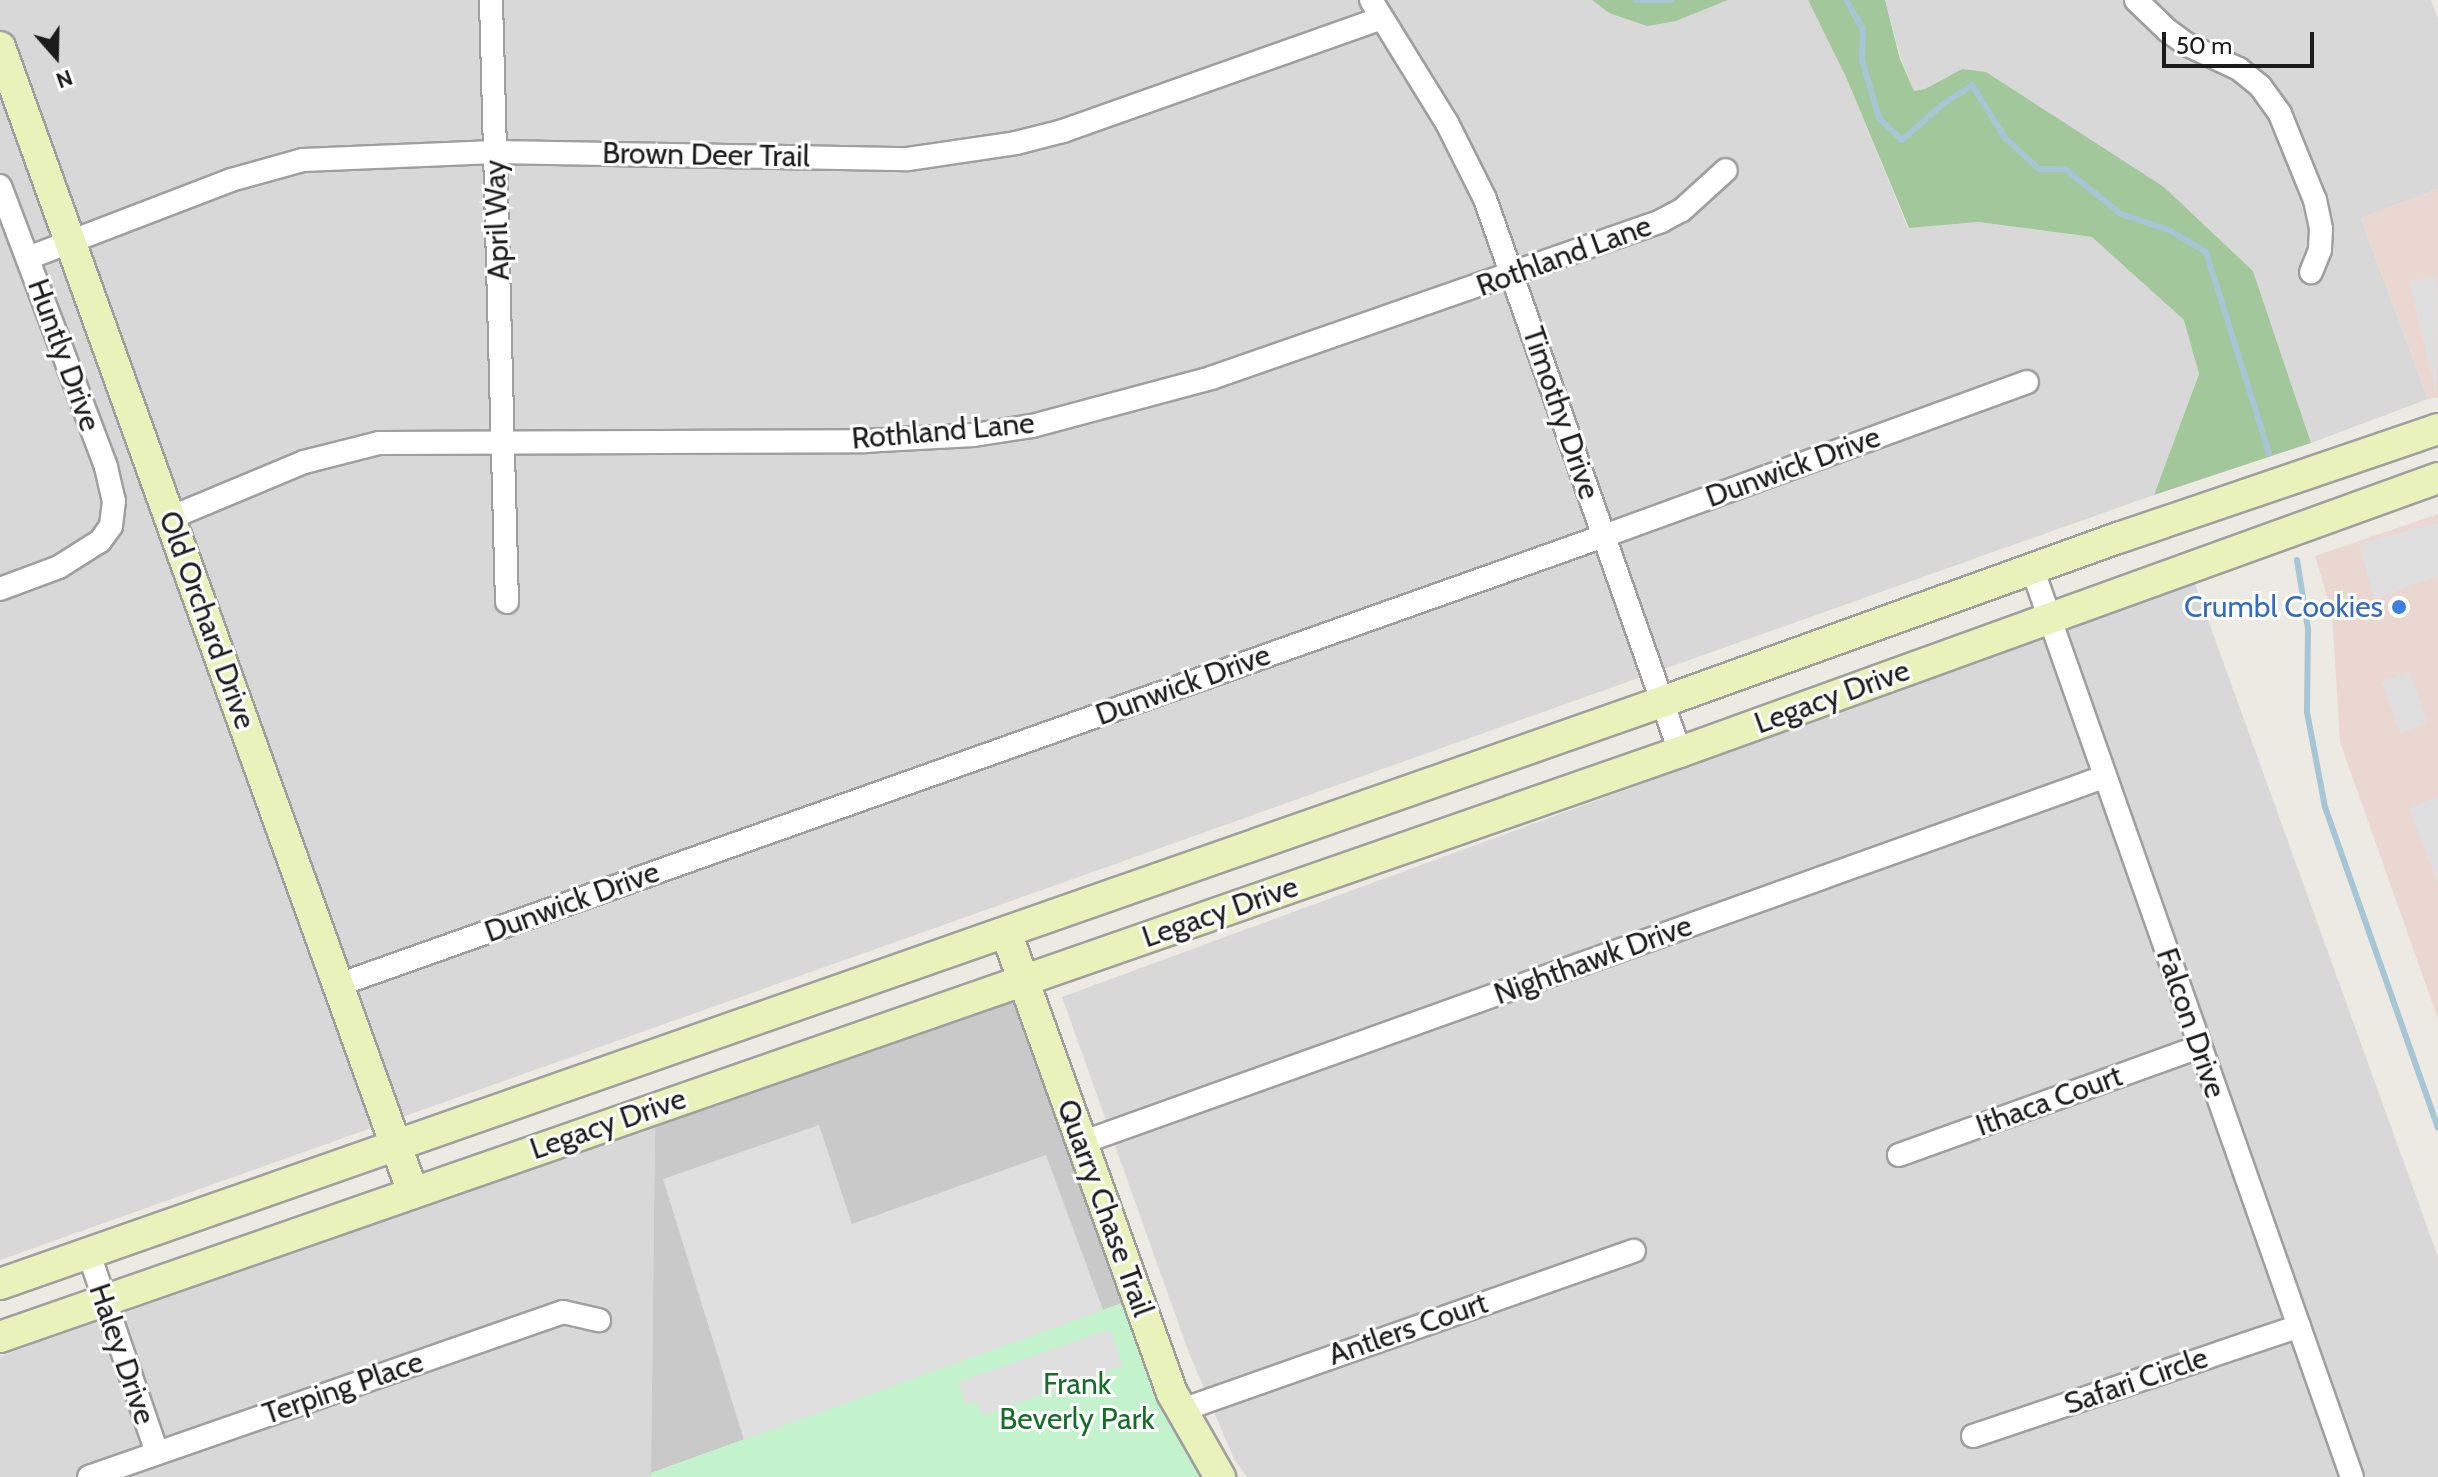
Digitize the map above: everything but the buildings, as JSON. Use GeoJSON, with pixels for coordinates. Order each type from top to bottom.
{"type":"FeatureCollection","features":[{"type":"Feature","properties":{"kind":"main road","name":"Old Orchard Drive"},"geometry":{"type":"LineString","coordinates":[[0,47],[413,1193]]}},
{"type":"Feature","properties":{"kind":"main road","name":"Legacy Drive"},"geometry":{"type":"LineString","coordinates":[[0,1284],[1662,702],[2032,568],[2438,429]]}},
{"type":"Feature","properties":{"kind":"main road","name":"Legacy Drive"},"geometry":{"type":"LineString","coordinates":[[0,1337],[1680,752],[2438,478]]}},
{"type":"Feature","properties":{"kind":"main road","name":"Quarry Chase Trail"},"geometry":{"type":"LineString","coordinates":[[1006,932],[1172,1393],[1220,1477]]}},
{"type":"Feature","properties":{"kind":"street","name":"April Way"},"geometry":{"type":"LineString","coordinates":[[491,0],[507,602]]}},
{"type":"Feature","properties":{"kind":"street"},"geometry":{"type":"LineString","coordinates":[[2136,0],[2188,45],[2239,69],[2260,86],[2280,114],[2315,200],[2321,229],[2320,250],[2311,272]]}},
{"type":"Feature","properties":{"kind":"street","name":"Brown Deer Trail"},"geometry":{"type":"LineString","coordinates":[[28,258],[69,239],[231,180],[303,160],[495,152],[908,159],[1016,143],[1063,131],[1376,9]]}},
{"type":"Feature","properties":{"kind":"street","name":"Timothy Drive"},"geometry":{"type":"LineString","coordinates":[[1376,9],[1470,165],[1680,752]]}},
{"type":"Feature","properties":{"kind":"street","name":"Rothland Lane"},"geometry":{"type":"LineString","coordinates":[[170,518],[304,462],[379,443],[503,440],[865,441],[974,435],[1032,426],[1211,378],[1512,276],[1682,210],[1726,170]]}},
{"type":"Feature","properties":{"kind":"street","name":"Huntly Drive"},"geometry":{"type":"LineString","coordinates":[[0,186],[106,467],[114,501],[111,526],[100,541],[59,567],[0,589]]}},
{"type":"Feature","properties":{"kind":"street","name":"Dunwick Drive"},"geometry":{"type":"LineString","coordinates":[[338,985],[1604,536],[2027,382]]}},
{"type":"Feature","properties":{"kind":"street","name":"Falcon Drive"},"geometry":{"type":"LineString","coordinates":[[2032,568],[2352,1477]]}},
{"type":"Feature","properties":{"kind":"street","name":"Nighthawk Drive"},"geometry":{"type":"LineString","coordinates":[[1081,1143],[2104,777]]}},
{"type":"Feature","properties":{"kind":"street","name":"Ithaca Court"},"geometry":{"type":"LineString","coordinates":[[1899,1155],[2199,1047]]}},
{"type":"Feature","properties":{"kind":"street","name":"Antlers Court"},"geometry":{"type":"LineString","coordinates":[[1182,1410],[1634,1251]]}},
{"type":"Feature","properties":{"kind":"street","name":"Haley Drive"},"geometry":{"type":"LineString","coordinates":[[89,1254],[157,1453]]}},
{"type":"Feature","properties":{"kind":"street","name":"Terping Place"},"geometry":{"type":"LineString","coordinates":[[89,1477],[563,1312],[599,1320]]}},
{"type":"Feature","properties":{"kind":"street","name":"Safari Circle"},"geometry":{"type":"LineString","coordinates":[[1973,1436],[2299,1326]]}},
{"type":"Feature","properties":{"kind":"shaded area"},"geometry":{"type":"Polygon","coordinates":[[[0,0],[1592,0],[1609,13],[1676,21],[1728,0],[1808,0],[1846,77],[1908,228],[1978,222],[2092,237],[2185,320],[2199,374],[2154,495],[0,1260],[0,0]]]}},
{"type":"Feature","properties":{"kind":"shaded area"},"geometry":{"type":"Polygon","coordinates":[[[1885,0],[2431,0],[2438,19],[2438,189],[2361,218],[2428,399],[2311,443],[2253,271],[2164,187],[1962,69],[1925,89],[1914,91],[1901,59],[1885,0]]]}},
{"type":"Feature","properties":{"kind":"shaded area"},"geometry":{"type":"Polygon","coordinates":[[[2438,189],[2438,397],[2428,399],[2361,218],[2438,189]]]}},
{"type":"Feature","properties":{"kind":"shaded area"},"geometry":{"type":"Polygon","coordinates":[[[2434,276],[2438,298],[2436,392],[2409,281],[2434,276]]]}},
{"type":"Feature","properties":{"kind":"shaded area"},"geometry":{"type":"Polygon","coordinates":[[[2438,514],[2438,1019],[2340,742],[2332,613],[2315,556],[2438,514]]]}},
{"type":"Feature","properties":{"kind":"shaded area"},"geometry":{"type":"Polygon","coordinates":[[[2438,523],[2438,576],[2374,599],[2359,544],[2438,523]]]}},
{"type":"Feature","properties":{"kind":"shaded area"},"geometry":{"type":"Polygon","coordinates":[[[2194,581],[2438,1257],[2438,1477],[1247,1477],[1234,1459],[1189,1353],[1062,997],[2194,581]]]}},
{"type":"Feature","properties":{"kind":"shaded area"},"geometry":{"type":"Polygon","coordinates":[[[2409,672],[2427,723],[2400,733],[2382,682],[2409,672]]]}},
{"type":"Feature","properties":{"kind":"shaded area"},"geometry":{"type":"Polygon","coordinates":[[[2438,797],[2438,883],[2409,808],[2438,797]]]}},
{"type":"Feature","properties":{"kind":"shaded area"},"geometry":{"type":"Polygon","coordinates":[[[1010,1002],[1017,1006],[1125,1302],[651,1473],[655,1126],[1010,1002]]]}},
{"type":"Feature","properties":{"kind":"shaded area"},"geometry":{"type":"Polygon","coordinates":[[[819,1125],[852,1224],[1046,1155],[1103,1310],[744,1440],[663,1179],[819,1125]]]}},
{"type":"Feature","properties":{"kind":"shaded area"},"geometry":{"type":"Polygon","coordinates":[[[655,1126],[651,1477],[0,1477],[0,1356],[655,1126]]]}},
{"type":"Feature","properties":{"kind":"shaded area"},"geometry":{"type":"Polygon","coordinates":[[[1110,1329],[1123,1366],[982,1416],[977,1403],[965,1403],[958,1382],[1110,1329]]]}},
{"type":"Feature","properties":{"kind":"green space"},"geometry":{"type":"Polygon","coordinates":[[[1592,0],[1728,0],[1676,21],[1647,26],[1609,13],[1592,0]]]}},
{"type":"Feature","properties":{"kind":"green space"},"geometry":{"type":"Polygon","coordinates":[[[1808,0],[1885,0],[1900,59],[1914,91],[1925,89],[1962,69],[1986,72],[2164,187],[2253,271],[2311,443],[2154,495],[2199,374],[2184,320],[2092,237],[1978,222],[1909,228],[1846,77],[1808,0]]]}},
{"type":"Feature","properties":{"kind":"green space","name":"Frank Beverly Park"},"geometry":{"type":"Polygon","coordinates":[[[1125,1302],[1162,1406],[1201,1477],[651,1477],[651,1473],[1125,1302]]]}},
{"type":"Feature","properties":{"kind":"waterway"},"geometry":{"type":"LineString","coordinates":[[1636,0],[1671,0]]}},
{"type":"Feature","properties":{"kind":"waterway"},"geometry":{"type":"LineString","coordinates":[[1846,0],[1863,30],[1862,60],[1879,118],[1902,140],[1943,104],[1972,85],[2005,138],[2039,169],[2065,169],[2121,214],[2169,230],[2206,252],[2269,453]]}},
{"type":"Feature","properties":{"kind":"waterway"},"geometry":{"type":"LineString","coordinates":[[2297,560],[2308,629],[2307,712],[2325,807],[2438,1128]]}},
{"type":"Feature","properties":{"kind":"place","name":"Crumbl Cookies"},"geometry":{"type":"Point","coordinates":[2399,607]}}]}
